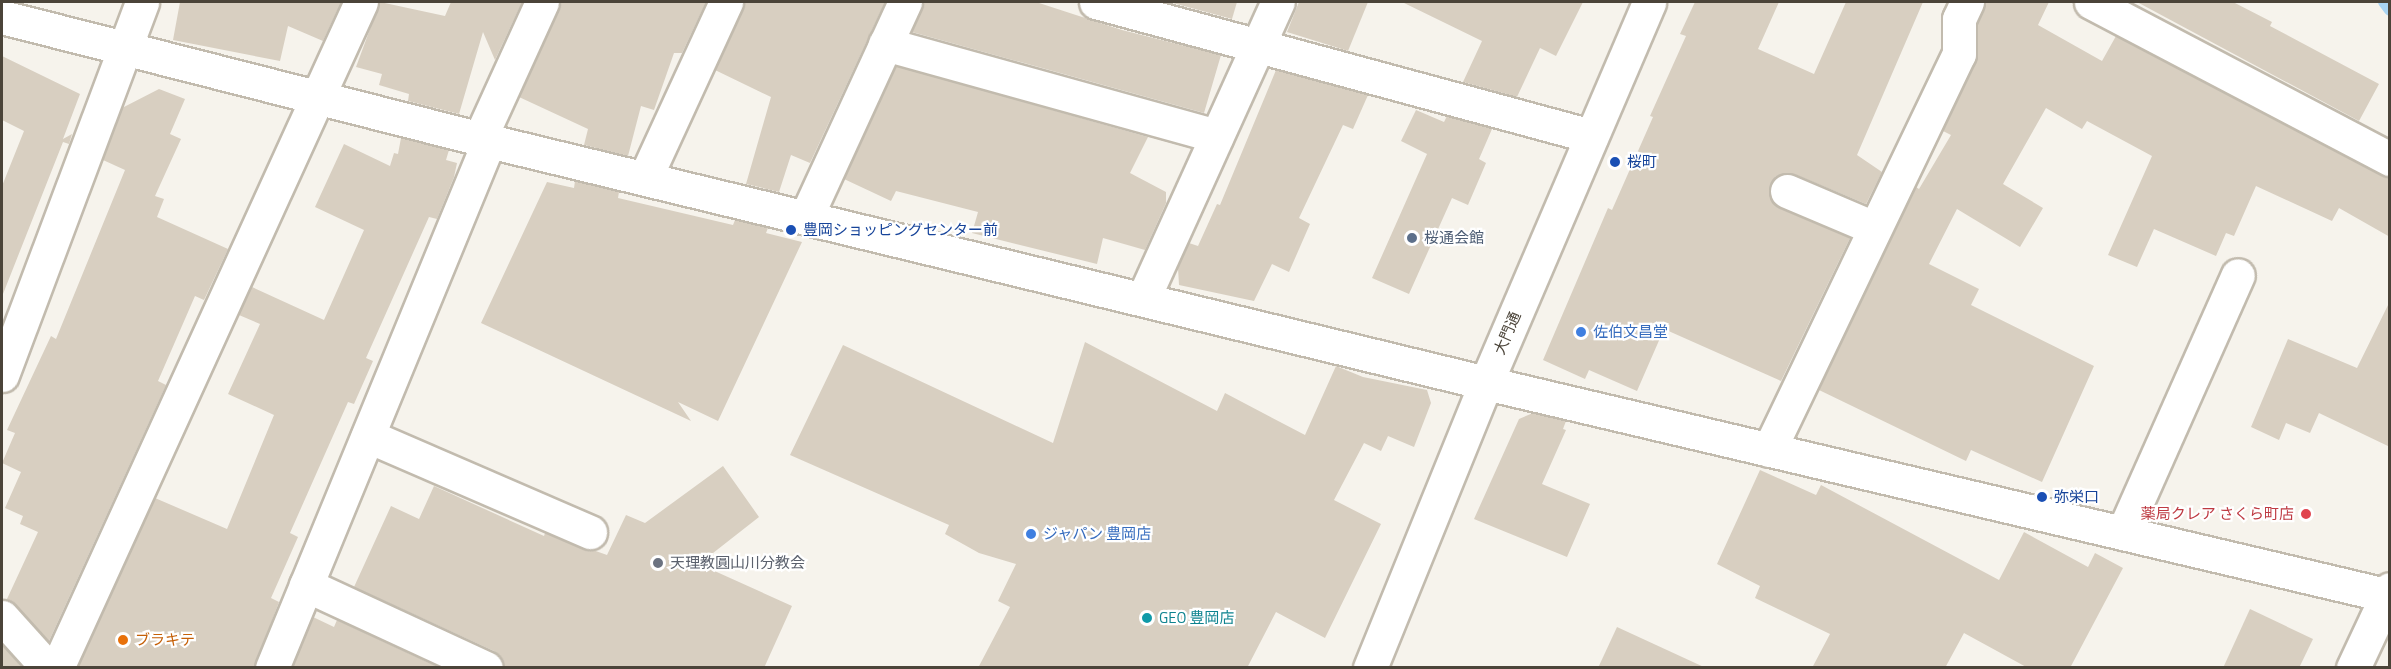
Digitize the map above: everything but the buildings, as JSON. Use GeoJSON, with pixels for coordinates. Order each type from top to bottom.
{"type":"FeatureCollection","features":[{"type":"Feature","properties":{"kind":"street"},"geometry":{"type":"LineString","coordinates":[[2,375],[142,2]]}},
{"type":"Feature","properties":{"kind":"street"},"geometry":{"type":"LineString","coordinates":[[57,668],[316,96],[361,2]]}},
{"type":"Feature","properties":{"kind":"street"},"geometry":{"type":"LineString","coordinates":[[272,668],[368,436],[485,139],[542,2]]}},
{"type":"Feature","properties":{"kind":"street"},"geometry":{"type":"LineString","coordinates":[[645,178],[726,2]]}},
{"type":"Feature","properties":{"kind":"street"},"geometry":{"type":"LineString","coordinates":[[806,217],[905,2]]}},
{"type":"Feature","properties":{"kind":"street"},"geometry":{"type":"LineString","coordinates":[[1096,2],[1591,136]]}},
{"type":"Feature","properties":{"kind":"street"},"geometry":{"type":"LineString","coordinates":[[1143,299],[1278,2]]}},
{"type":"Feature","properties":{"kind":"street","name":"大門通"},"geometry":{"type":"LineString","coordinates":[[1377,665],[1486,383],[1649,2]]}},
{"type":"Feature","properties":{"kind":"street"},"geometry":{"type":"LineString","coordinates":[[1769,450],[1959,54],[1959,19],[1967,2]]}},
{"type":"Feature","properties":{"kind":"street"},"geometry":{"type":"LineString","coordinates":[[2091,2],[2390,159]]}},
{"type":"Feature","properties":{"kind":"street"},"geometry":{"type":"LineString","coordinates":[[2,16],[485,139],[1486,383],[2123,533],[2389,593],[2353,668]]}},
{"type":"Feature","properties":{"kind":"street"},"geometry":{"type":"LineString","coordinates":[[885,44],[1216,136]]}},
{"type":"Feature","properties":{"kind":"street"},"geometry":{"type":"LineString","coordinates":[[1786,191],[1874,228]]}},
{"type":"Feature","properties":{"kind":"street"},"geometry":{"type":"LineString","coordinates":[[2123,533],[2238,275]]}},
{"type":"Feature","properties":{"kind":"street"},"geometry":{"type":"LineString","coordinates":[[368,436],[590,532]]}},
{"type":"Feature","properties":{"kind":"street"},"geometry":{"type":"LineString","coordinates":[[306,585],[486,668]]}},
{"type":"Feature","properties":{"kind":"street"},"geometry":{"type":"LineString","coordinates":[[2,617],[48,668]]}},
{"type":"Feature","properties":{"kind":"waterway"},"geometry":{"type":"LineString","coordinates":[[2384,2],[2390,10]]}},
{"type":"Feature","properties":{"kind":"place","name":"桜町"},"geometry":{"type":"Point","coordinates":[1615,162]}},
{"type":"Feature","properties":{"kind":"place","name":"豊岡ショッピングセンター前"},"geometry":{"type":"Point","coordinates":[791,230]}},
{"type":"Feature","properties":{"kind":"place","name":"桜通会館"},"geometry":{"type":"Point","coordinates":[1412,238]}},
{"type":"Feature","properties":{"kind":"place","name":"佐伯文昌堂"},"geometry":{"type":"Point","coordinates":[1581,332]}},
{"type":"Feature","properties":{"kind":"place","name":"弥栄口"},"geometry":{"type":"Point","coordinates":[2042,497]}},
{"type":"Feature","properties":{"kind":"place","name":"薬局クレア さくら町店"},"geometry":{"type":"Point","coordinates":[2306,514]}},
{"type":"Feature","properties":{"kind":"place","name":"ジャパン 豊岡店"},"geometry":{"type":"Point","coordinates":[1031,534]}},
{"type":"Feature","properties":{"kind":"place","name":"天理教圓山川分教会"},"geometry":{"type":"Point","coordinates":[658,563]}},
{"type":"Feature","properties":{"kind":"place","name":"GEO 豊岡店"},"geometry":{"type":"Point","coordinates":[1147,618]}},
{"type":"Feature","properties":{"kind":"place","name":"ブラキテ"},"geometry":{"type":"Point","coordinates":[123,640]}}]}
